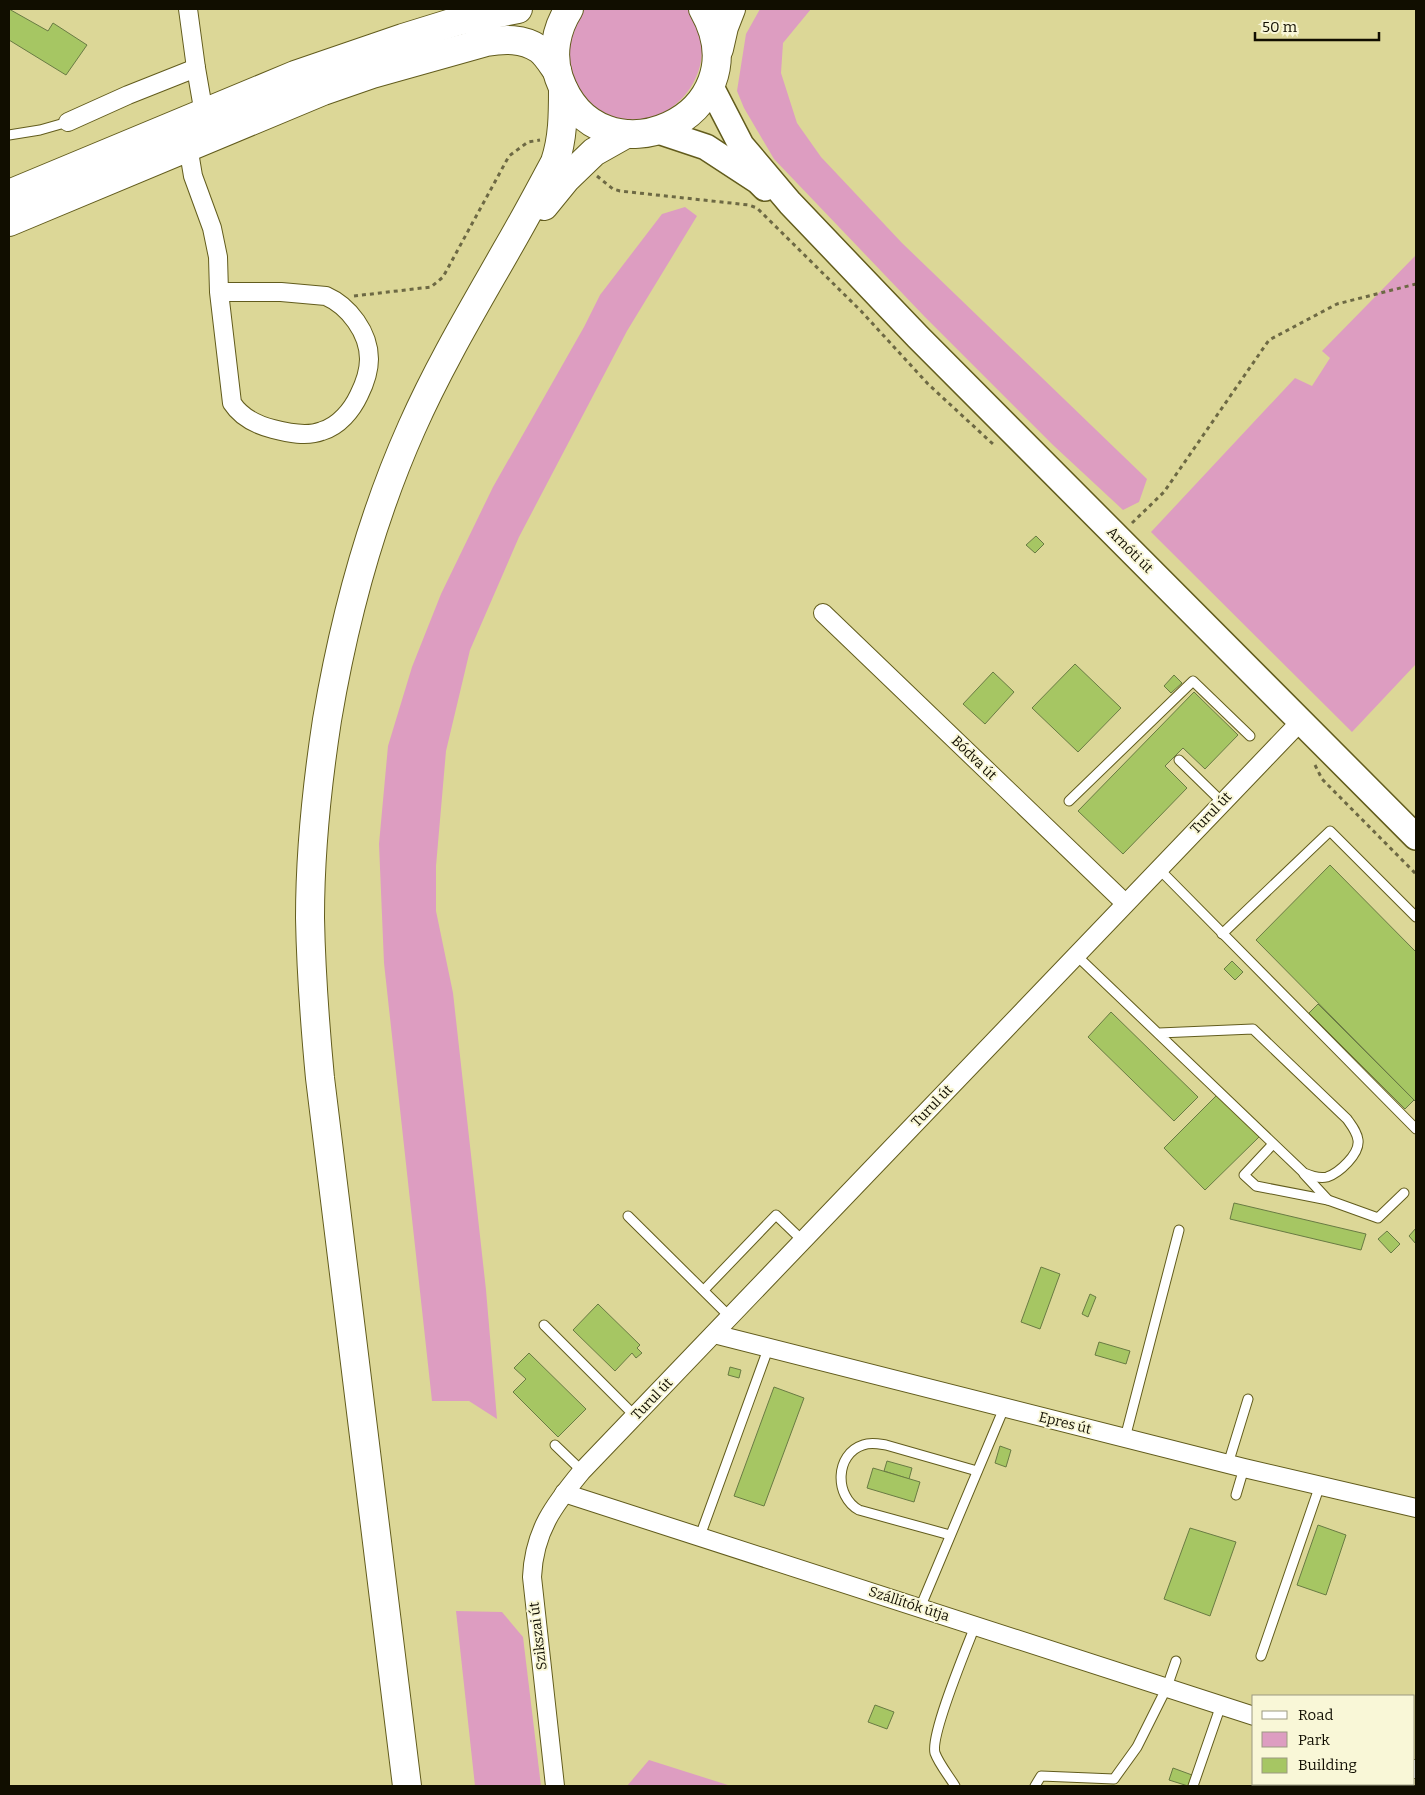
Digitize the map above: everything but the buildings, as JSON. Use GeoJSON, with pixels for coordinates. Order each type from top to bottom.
{"type":"FeatureCollection","features":[{"type":"Feature","properties":{"kind":"main road"},"geometry":{"type":"LineString","coordinates":[[9,194],[295,75],[458,21],[518,9]]}},
{"type":"Feature","properties":{"kind":"main road"},"geometry":{"type":"LineString","coordinates":[[407,1786],[318,1059],[311,972],[310,915],[317,792],[336,663],[354,589],[386,490],[411,428],[435,378],[464,322],[507,250],[555,162],[560,146],[563,123],[560,80],[555,53],[557,35],[563,18],[569,9]]}},
{"type":"Feature","properties":{"kind":"main road"},"geometry":{"type":"LineString","coordinates":[[703,9],[714,34],[713,73],[741,145],[790,203],[845,261]]}},
{"type":"Feature","properties":{"kind":"main road"},"geometry":{"type":"LineString","coordinates":[[9,222],[323,91],[372,74],[503,39],[516,40],[540,49],[560,80],[570,100],[589,119],[613,131],[626,134],[658,131],[674,124],[689,114],[701,101],[713,73],[724,27],[731,9]]}},
{"type":"Feature","properties":{"kind":"main road"},"geometry":{"type":"LineString","coordinates":[[658,131],[706,147],[758,181],[845,261]]}},
{"type":"Feature","properties":{"kind":"main road"},"geometry":{"type":"LineString","coordinates":[[507,250],[566,179],[594,152],[626,134]]}},
{"type":"Feature","properties":{"kind":"main road","name":"Arnóti út"},"geometry":{"type":"LineString","coordinates":[[845,261],[925,344],[1416,837]]}},
{"type":"Feature","properties":{"kind":"street"},"geometry":{"type":"LineString","coordinates":[[188,9],[204,114]]}},
{"type":"Feature","properties":{"kind":"street"},"geometry":{"type":"LineString","coordinates":[[68,122],[128,95],[196,68]]}},
{"type":"Feature","properties":{"kind":"street"},"geometry":{"type":"LineString","coordinates":[[188,146],[193,176],[212,228],[218,257],[219,292],[232,403],[236,410],[248,419],[268,428],[288,433],[322,432],[346,415],[355,404],[364,384],[369,356],[362,332],[348,312],[332,298],[308,293],[219,292]]}},
{"type":"Feature","properties":{"kind":"street","name":"Bódva út"},"geometry":{"type":"LineString","coordinates":[[823,613],[1125,903]]}},
{"type":"Feature","properties":{"kind":"street","name":"Turul út"},"geometry":{"type":"LineString","coordinates":[[564,1493],[582,1471],[1301,720]]}},
{"type":"Feature","properties":{"kind":"street","name":"Epres út"},"geometry":{"type":"LineString","coordinates":[[714,1334],[1236,1466],[1320,1484],[1416,1508]]}},
{"type":"Feature","properties":{"kind":"street","name":"Szállítók útja"},"geometry":{"type":"LineString","coordinates":[[564,1493],[1252,1715]]}},
{"type":"Feature","properties":{"kind":"street","name":"Szikszai út"},"geometry":{"type":"LineString","coordinates":[[555,1786],[532,1577],[539,1536],[552,1510],[564,1493]]}},
{"type":"Feature","properties":{"kind":"lane"},"geometry":{"type":"LineString","coordinates":[[9,135],[40,130],[68,122]]}},
{"type":"Feature","properties":{"kind":"lane"},"geometry":{"type":"LineString","coordinates":[[1069,801],[1193,681],[1250,736]]}},
{"type":"Feature","properties":{"kind":"lane"},"geometry":{"type":"LineString","coordinates":[[1179,760],[1222,802]]}},
{"type":"Feature","properties":{"kind":"lane"},"geometry":{"type":"LineString","coordinates":[[1222,934],[1330,831],[1416,917]]}},
{"type":"Feature","properties":{"kind":"lane"},"geometry":{"type":"LineString","coordinates":[[1158,868],[1416,1129]]}},
{"type":"Feature","properties":{"kind":"lane"},"geometry":{"type":"LineString","coordinates":[[1076,955],[1159,1033],[1304,1174],[1328,1200]]}},
{"type":"Feature","properties":{"kind":"lane"},"geometry":{"type":"LineString","coordinates":[[1159,1033],[1253,1029],[1334,1106],[1354,1129],[1358,1141],[1358,1149],[1354,1156],[1342,1167],[1326,1177],[1304,1174]]}},
{"type":"Feature","properties":{"kind":"lane"},"geometry":{"type":"LineString","coordinates":[[1273,1144],[1244,1174],[1256,1186],[1328,1200],[1378,1218],[1404,1193]]}},
{"type":"Feature","properties":{"kind":"lane"},"geometry":{"type":"LineString","coordinates":[[628,1216],[730,1317]]}},
{"type":"Feature","properties":{"kind":"lane"},"geometry":{"type":"LineString","coordinates":[[704,1290],[776,1216],[803,1241]]}},
{"type":"Feature","properties":{"kind":"lane"},"geometry":{"type":"LineString","coordinates":[[1125,1438],[1178,1230]]}},
{"type":"Feature","properties":{"kind":"lane"},"geometry":{"type":"LineString","coordinates":[[544,1325],[635,1416]]}},
{"type":"Feature","properties":{"kind":"lane"},"geometry":{"type":"LineString","coordinates":[[700,1536],[768,1349]]}},
{"type":"Feature","properties":{"kind":"lane"},"geometry":{"type":"LineString","coordinates":[[1236,1495],[1236,1466],[1248,1399]]}},
{"type":"Feature","properties":{"kind":"lane"},"geometry":{"type":"LineString","coordinates":[[920,1608],[1004,1408]]}},
{"type":"Feature","properties":{"kind":"lane"},"geometry":{"type":"LineString","coordinates":[[950,1535],[859,1510],[852,1506],[842,1492],[841,1482],[844,1464],[848,1455],[854,1450],[863,1445],[873,1443],[977,1471]]}},
{"type":"Feature","properties":{"kind":"lane"},"geometry":{"type":"LineString","coordinates":[[555,1445],[582,1471]]}},
{"type":"Feature","properties":{"kind":"lane"},"geometry":{"type":"LineString","coordinates":[[1261,1656],[1320,1484]]}},
{"type":"Feature","properties":{"kind":"lane"},"geometry":{"type":"LineString","coordinates":[[955,1786],[936,1754],[934,1744],[950,1691],[975,1626]]}},
{"type":"Feature","properties":{"kind":"lane"},"geometry":{"type":"LineString","coordinates":[[1035,1786],[1041,1776],[1114,1779],[1137,1747],[1167,1687],[1176,1661]]}},
{"type":"Feature","properties":{"kind":"lane"},"geometry":{"type":"LineString","coordinates":[[1193,1786],[1221,1705]]}},
{"type":"Feature","properties":{"kind":"path"},"geometry":{"type":"LineString","coordinates":[[332,298],[432,287],[443,277],[509,156],[528,142],[541,140],[560,146]]}},
{"type":"Feature","properties":{"kind":"path"},"geometry":{"type":"LineString","coordinates":[[582,164],[613,189],[620,191],[749,205],[757,208],[861,311],[928,384],[1000,450]]}},
{"type":"Feature","properties":{"kind":"path"},"geometry":{"type":"LineString","coordinates":[[1118,538],[1164,492],[1269,340],[1337,304],[1416,284]]}},
{"type":"Feature","properties":{"kind":"path"},"geometry":{"type":"LineString","coordinates":[[1312,759],[1322,779],[1416,874]]}},
{"type":"Feature","properties":{"kind":"green space"},"geometry":{"type":"Polygon","coordinates":[[[579,9],[688,9],[700,33],[702,57],[695,80],[682,99],[664,113],[642,120],[618,119],[591,106],[567,71],[567,32],[579,9]]]}},
{"type":"Feature","properties":{"kind":"green space"},"geometry":{"type":"Polygon","coordinates":[[[760,9],[811,9],[783,43],[781,73],[797,123],[821,157],[902,243],[1147,479],[1139,502],[1123,510],[1053,445],[925,317],[774,159],[744,108],[737,91],[746,34],[760,9]]]}},
{"type":"Feature","properties":{"kind":"green space"},"geometry":{"type":"Polygon","coordinates":[[[685,207],[697,216],[627,331],[519,537],[470,650],[446,751],[436,866],[436,911],[453,993],[486,1290],[497,1419],[469,1401],[432,1401],[384,963],[379,844],[388,746],[412,667],[441,594],[493,487],[584,327],[600,295],[662,214],[685,207]]]}},
{"type":"Feature","properties":{"kind":"green space"},"geometry":{"type":"Polygon","coordinates":[[[1416,255],[1416,664],[1352,732],[1151,532],[1295,378],[1312,386],[1330,358],[1322,351],[1416,255]]]}},
{"type":"Feature","properties":{"kind":"green space"},"geometry":{"type":"Polygon","coordinates":[[[456,1611],[502,1612],[523,1637],[541,1786],[475,1786],[456,1611]]]}},
{"type":"Feature","properties":{"kind":"green space"},"geometry":{"type":"Polygon","coordinates":[[[649,1760],[731,1786],[627,1786],[649,1760]]]}}]}
